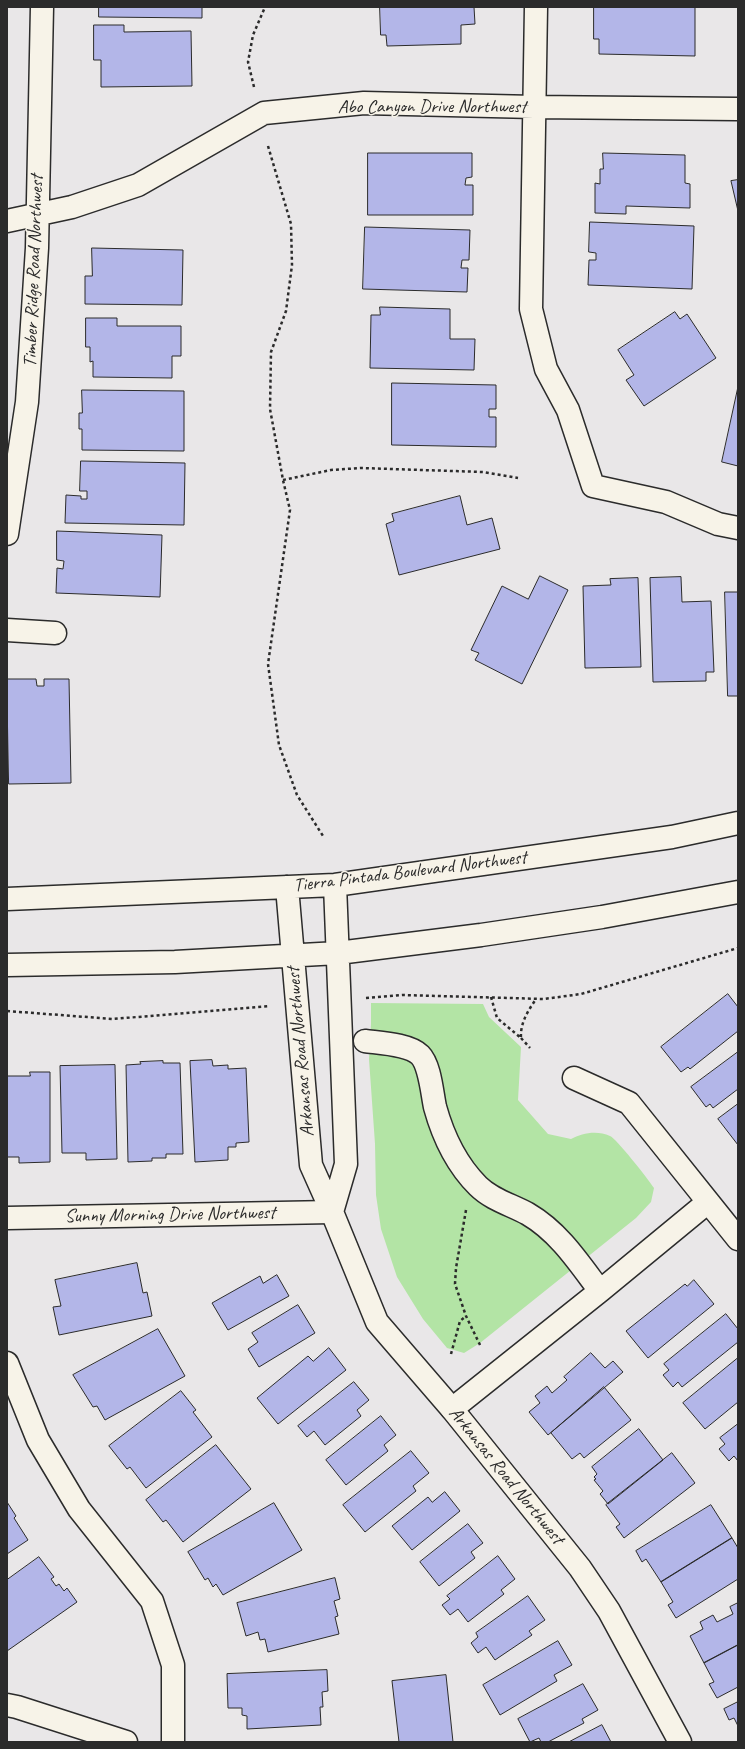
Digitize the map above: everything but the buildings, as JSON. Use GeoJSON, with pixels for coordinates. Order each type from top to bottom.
{"type":"FeatureCollection","features":[{"type":"Feature","properties":{"kind":"street","name":"Timber Ridge Road Northwest"},"geometry":{"type":"LineString","coordinates":[[7,534],[27,402],[38,215],[42,7]]}},
{"type":"Feature","properties":{"kind":"street"},"geometry":{"type":"LineString","coordinates":[[536,7],[531,310],[546,369],[568,410],[593,486],[666,502],[718,524],[738,528]]}},
{"type":"Feature","properties":{"kind":"street","name":"Abo Canyon Drive Northwest"},"geometry":{"type":"LineString","coordinates":[[7,221],[72,207],[138,185],[264,113],[364,103],[534,108],[738,109]]}},
{"type":"Feature","properties":{"kind":"street"},"geometry":{"type":"LineString","coordinates":[[7,630],[55,633]]}},
{"type":"Feature","properties":{"kind":"street","name":"Tierra Pintada Boulevard Northwest"},"geometry":{"type":"LineString","coordinates":[[7,899],[335,885],[672,837],[738,824]]}},
{"type":"Feature","properties":{"kind":"street","name":"Arkansas Road Northwest"},"geometry":{"type":"LineString","coordinates":[[332,1212],[346,1164],[335,885]]}},
{"type":"Feature","properties":{"kind":"street","name":"Arkansas Road Northwest"},"geometry":{"type":"LineString","coordinates":[[287,887],[311,1165],[377,1322],[452,1409],[580,1568],[612,1618],[680,1742]]}},
{"type":"Feature","properties":{"kind":"street"},"geometry":{"type":"LineString","coordinates":[[7,965],[175,962],[338,953],[481,935],[602,917],[738,892]]}},
{"type":"Feature","properties":{"kind":"street"},"geometry":{"type":"LineString","coordinates":[[365,1041],[409,1048],[421,1055],[427,1068],[439,1120],[450,1147],[479,1186],[501,1202],[528,1214],[548,1227],[564,1244],[600,1292]]}},
{"type":"Feature","properties":{"kind":"street"},"geometry":{"type":"LineString","coordinates":[[574,1078],[629,1103],[738,1239]]}},
{"type":"Feature","properties":{"kind":"street"},"geometry":{"type":"LineString","coordinates":[[452,1409],[600,1292],[708,1202]]}},
{"type":"Feature","properties":{"kind":"street","name":"Sunny Morning Drive Northwest"},"geometry":{"type":"LineString","coordinates":[[7,1218],[332,1212]]}},
{"type":"Feature","properties":{"kind":"street"},"geometry":{"type":"LineString","coordinates":[[7,1363],[38,1440],[79,1509],[152,1601],[173,1665],[173,1742]]}},
{"type":"Feature","properties":{"kind":"street"},"geometry":{"type":"LineString","coordinates":[[7,1705],[126,1742]]}},
{"type":"Feature","properties":{"kind":"path"},"geometry":{"type":"LineString","coordinates":[[254,87],[248,62],[253,35],[265,7]]}},
{"type":"Feature","properties":{"kind":"path"},"geometry":{"type":"LineString","coordinates":[[268,146],[291,224],[292,265],[286,311],[271,352],[270,409],[290,510],[268,664],[279,745],[298,795],[323,836]]}},
{"type":"Feature","properties":{"kind":"path"},"geometry":{"type":"LineString","coordinates":[[283,480],[331,470],[361,468],[482,472],[518,478]]}},
{"type":"Feature","properties":{"kind":"path"},"geometry":{"type":"LineString","coordinates":[[365,998],[403,995],[536,999],[581,994],[738,948]]}},
{"type":"Feature","properties":{"kind":"path"},"geometry":{"type":"LineString","coordinates":[[490,997],[497,1018],[522,1038],[530,1048]]}},
{"type":"Feature","properties":{"kind":"path"},"geometry":{"type":"LineString","coordinates":[[522,1038],[521,1030],[526,1013],[536,999]]}},
{"type":"Feature","properties":{"kind":"path"},"geometry":{"type":"LineString","coordinates":[[7,1011],[55,1016],[113,1019],[270,1006]]}},
{"type":"Feature","properties":{"kind":"path"},"geometry":{"type":"LineString","coordinates":[[479,1186],[471,1197],[465,1213],[456,1268],[455,1284],[466,1316],[481,1347]]}},
{"type":"Feature","properties":{"kind":"path"},"geometry":{"type":"LineString","coordinates":[[451,1354],[460,1321],[466,1316]]}},
{"type":"Feature","properties":{"kind":"green space"},"geometry":{"type":"Polygon","coordinates":[[[371,1003],[483,1004],[489,1017],[521,1047],[518,1100],[548,1134],[571,1139],[590,1133],[600,1133],[610,1136],[625,1151],[654,1188],[651,1202],[636,1218],[480,1343],[464,1353],[447,1348],[423,1319],[397,1277],[381,1229],[376,1195],[375,1144],[369,1059],[371,1003]]]}}]}
